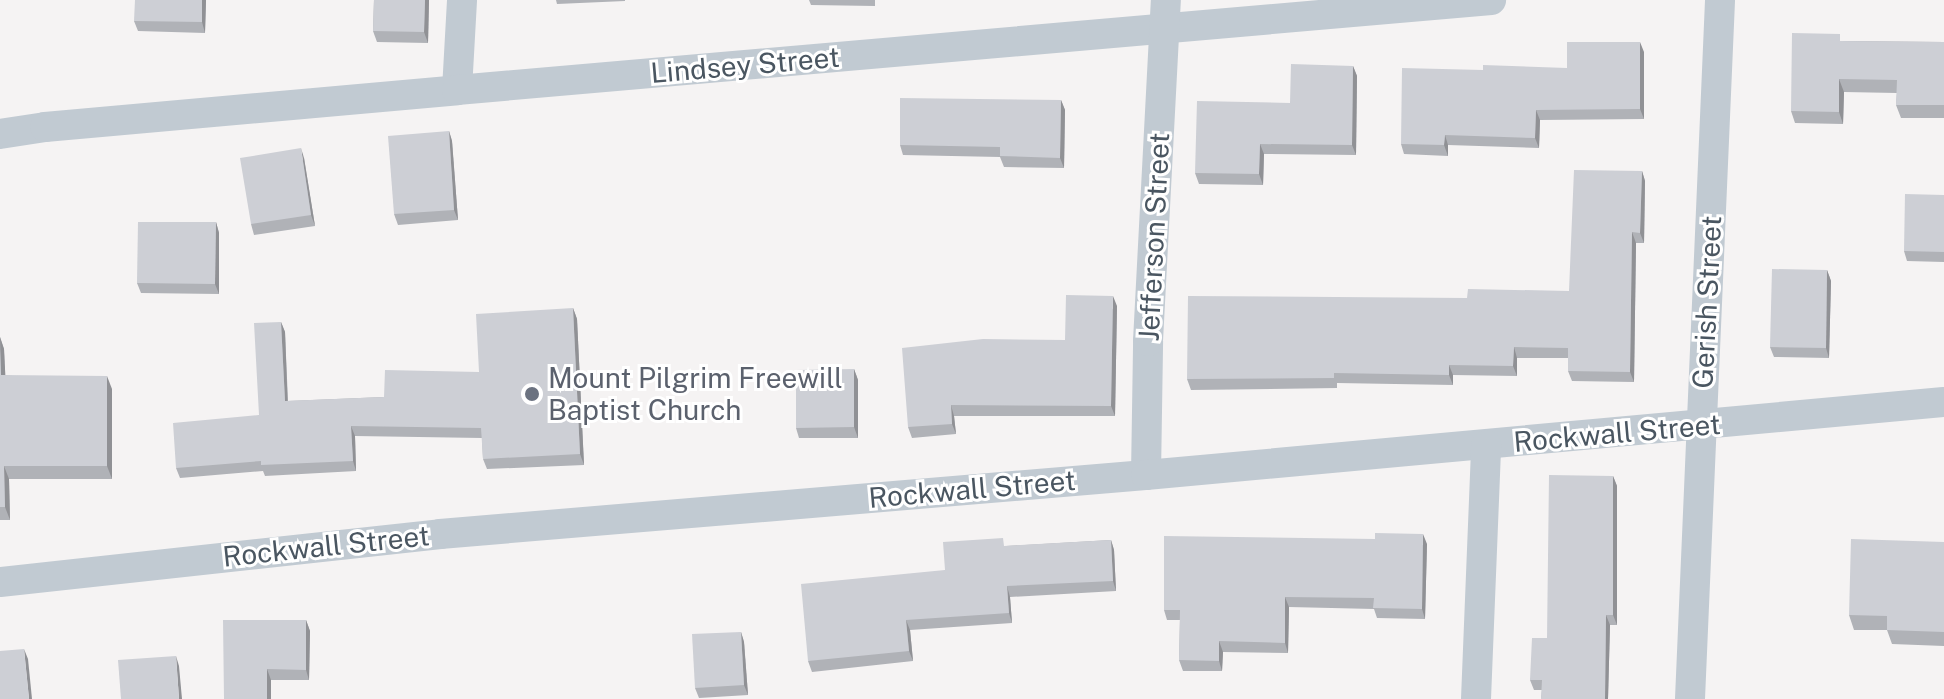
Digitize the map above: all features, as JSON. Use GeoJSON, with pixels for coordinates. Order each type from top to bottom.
{"type":"FeatureCollection","features":[{"type":"Feature","properties":{"kind":"street"},"geometry":{"type":"LineString","coordinates":[[457,90],[462,0]]}},
{"type":"Feature","properties":{"kind":"street","name":"Lindsey Street"},"geometry":{"type":"LineString","coordinates":[[0,134],[45,127],[457,90],[1166,14],[1491,0]]}},
{"type":"Feature","properties":{"kind":"street","name":"Gerish Street"},"geometry":{"type":"LineString","coordinates":[[1690,699],[1720,0]]}},
{"type":"Feature","properties":{"kind":"street","name":"Jefferson Street"},"geometry":{"type":"LineString","coordinates":[[1146,475],[1148,341],[1166,14]]}},
{"type":"Feature","properties":{"kind":"street","name":"Rockwall Street"},"geometry":{"type":"LineString","coordinates":[[0,582],[440,534],[1146,475],[1944,402]]}},
{"type":"Feature","properties":{"kind":"street"},"geometry":{"type":"LineString","coordinates":[[1476,699],[1486,445]]}},
{"type":"Feature","properties":{"kind":"building"},"geometry":{"type":"Polygon","coordinates":[[[135,0],[202,0],[202,22],[134,21],[135,0]]]}},
{"type":"Feature","properties":{"kind":"building"},"geometry":{"type":"Polygon","coordinates":[[[374,0],[425,0],[424,32],[373,31],[374,0]]]}},
{"type":"Feature","properties":{"kind":"building"},"geometry":{"type":"Polygon","coordinates":[[[1792,33],[1840,34],[1840,41],[1944,42],[1944,105],[1896,105],[1897,80],[1839,79],[1839,112],[1791,111],[1792,33]]]}},
{"type":"Feature","properties":{"kind":"building"},"geometry":{"type":"Polygon","coordinates":[[[1567,42],[1640,42],[1640,109],[1536,110],[1535,138],[1445,135],[1444,145],[1401,144],[1402,68],[1483,70],[1483,65],[1567,68],[1567,42]]]}},
{"type":"Feature","properties":{"kind":"building"},"geometry":{"type":"Polygon","coordinates":[[[1291,64],[1353,66],[1352,145],[1260,144],[1259,174],[1195,173],[1197,101],[1290,103],[1291,64]]]}},
{"type":"Feature","properties":{"kind":"building"},"geometry":{"type":"Polygon","coordinates":[[[900,98],[1061,100],[1060,158],[1000,156],[1000,147],[900,145],[900,98]]]}},
{"type":"Feature","properties":{"kind":"building"},"geometry":{"type":"Polygon","coordinates":[[[449,131],[454,210],[394,214],[388,136],[449,131]]]}},
{"type":"Feature","properties":{"kind":"building"},"geometry":{"type":"Polygon","coordinates":[[[301,148],[311,215],[251,224],[240,158],[301,148]]]}},
{"type":"Feature","properties":{"kind":"building"},"geometry":{"type":"Polygon","coordinates":[[[1574,170],[1642,171],[1640,233],[1632,232],[1630,372],[1568,371],[1568,348],[1514,347],[1513,366],[1449,365],[1449,375],[1334,373],[1334,378],[1187,379],[1188,296],[1467,298],[1468,289],[1569,291],[1574,170]]]}},
{"type":"Feature","properties":{"kind":"building"},"geometry":{"type":"Polygon","coordinates":[[[1905,194],[1944,195],[1944,252],[1904,251],[1905,194]]]}},
{"type":"Feature","properties":{"kind":"building"},"geometry":{"type":"Polygon","coordinates":[[[138,222],[216,222],[215,284],[137,283],[138,222]]]}},
{"type":"Feature","properties":{"kind":"building"},"geometry":{"type":"Polygon","coordinates":[[[1772,269],[1827,270],[1826,348],[1770,347],[1772,269]]]}},
{"type":"Feature","properties":{"kind":"building"},"geometry":{"type":"Polygon","coordinates":[[[1066,295],[1113,296],[1111,406],[951,405],[952,424],[908,427],[902,348],[983,339],[1065,340],[1066,295]]]}},
{"type":"Feature","properties":{"kind":"building"},"geometry":{"type":"Polygon","coordinates":[[[573,308],[580,454],[483,459],[481,428],[351,426],[353,461],[261,465],[261,461],[176,468],[173,423],[259,415],[254,323],[281,322],[285,401],[384,397],[385,370],[479,372],[476,314],[573,308]]]}},
{"type":"Feature","properties":{"kind":"building"},"geometry":{"type":"Polygon","coordinates":[[[0,349],[1,375],[107,376],[107,466],[4,466],[5,507],[0,507],[0,349]]]}},
{"type":"Feature","properties":{"kind":"building"},"geometry":{"type":"Polygon","coordinates":[[[854,369],[854,427],[796,428],[796,370],[854,369]]]}},
{"type":"Feature","properties":{"kind":"building"},"geometry":{"type":"Polygon","coordinates":[[[1549,475],[1613,476],[1613,615],[1606,615],[1605,699],[1541,699],[1542,680],[1530,680],[1532,638],[1547,638],[1549,475]]]}},
{"type":"Feature","properties":{"kind":"building"},"geometry":{"type":"Polygon","coordinates":[[[1375,533],[1423,534],[1422,609],[1373,608],[1374,598],[1285,597],[1285,643],[1219,641],[1219,661],[1179,660],[1180,610],[1164,610],[1164,536],[1375,539],[1375,533]]]}},
{"type":"Feature","properties":{"kind":"building"},"geometry":{"type":"Polygon","coordinates":[[[1003,538],[1004,546],[1111,540],[1113,581],[1007,586],[1009,613],[906,620],[909,651],[808,661],[801,584],[945,570],[943,542],[1003,538]]]}},
{"type":"Feature","properties":{"kind":"building"},"geometry":{"type":"Polygon","coordinates":[[[1851,539],[1944,542],[1944,632],[1887,630],[1887,616],[1849,615],[1851,539]]]}},
{"type":"Feature","properties":{"kind":"building"},"geometry":{"type":"Polygon","coordinates":[[[223,620],[306,620],[306,670],[267,669],[267,699],[224,699],[223,620]]]}},
{"type":"Feature","properties":{"kind":"building"},"geometry":{"type":"Polygon","coordinates":[[[741,632],[744,685],[695,688],[692,634],[741,632]]]}},
{"type":"Feature","properties":{"kind":"building"},"geometry":{"type":"Polygon","coordinates":[[[24,649],[29,699],[0,699],[0,651],[24,649]]]}},
{"type":"Feature","properties":{"kind":"building"},"geometry":{"type":"Polygon","coordinates":[[[176,656],[179,699],[121,699],[118,660],[176,656]]]}},
{"type":"Feature","properties":{"kind":"place","name":"Mount Pilgrim Freewill Baptist Church"},"geometry":{"type":"Point","coordinates":[532,394]}}]}
